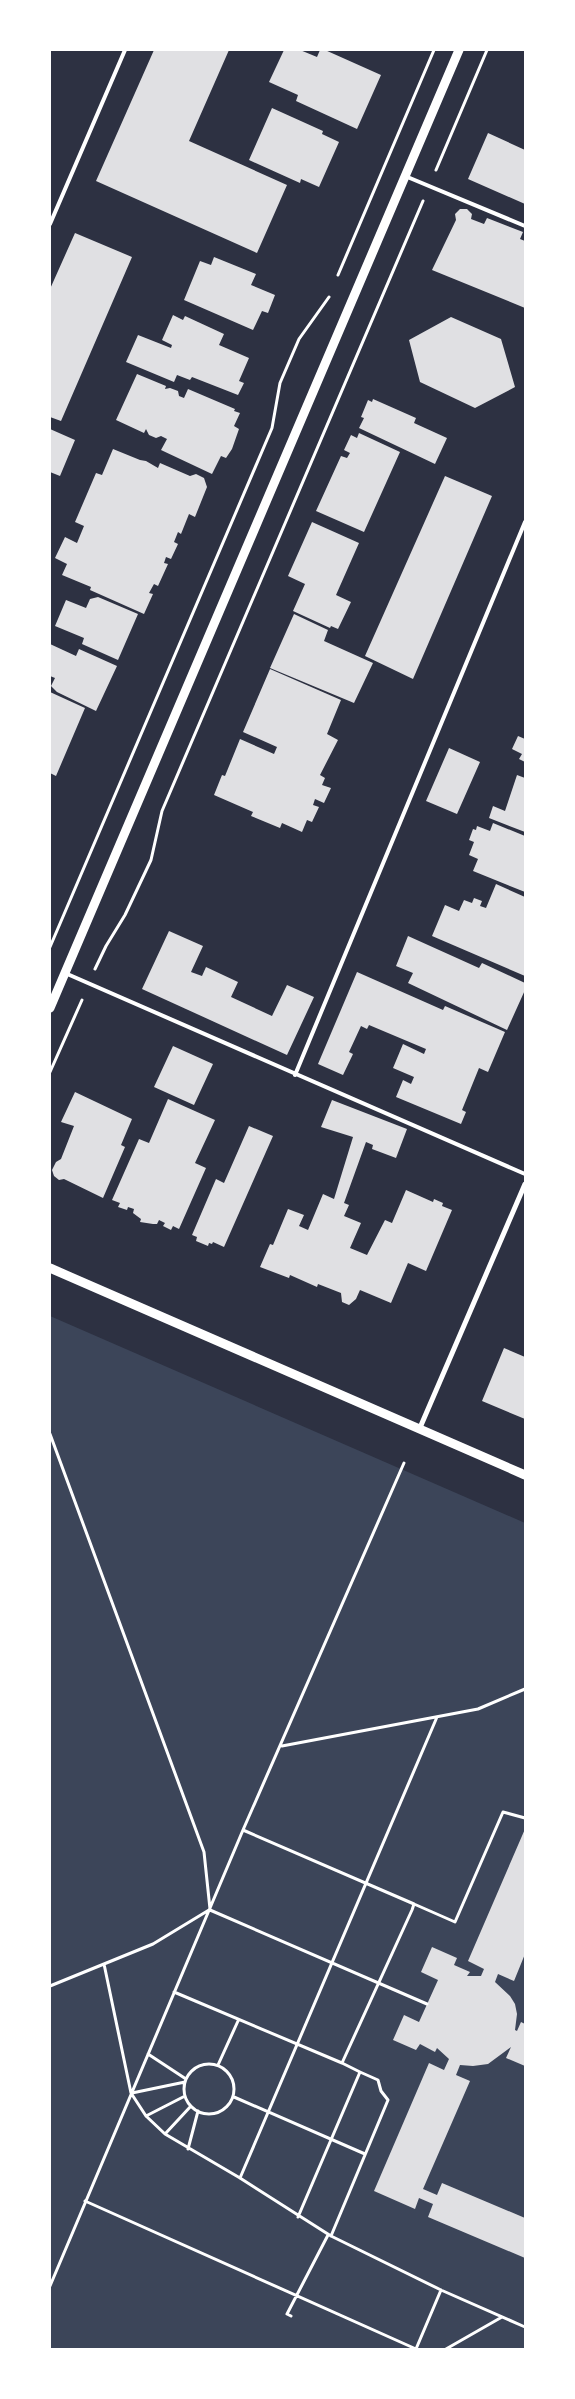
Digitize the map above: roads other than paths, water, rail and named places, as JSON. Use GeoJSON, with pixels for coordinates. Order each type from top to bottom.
{"type":"FeatureCollection","features":[{"type":"Feature","properties":{"kind":"street"},"geometry":{"type":"LineString","coordinates":[[50,1008],[459,50]]}},
{"type":"Feature","properties":{"kind":"street"},"geometry":{"type":"LineString","coordinates":[[419,1430],[525,1184]]}},
{"type":"Feature","properties":{"kind":"street"},"geometry":{"type":"LineString","coordinates":[[50,1268],[525,1475]]}},
{"type":"Feature","properties":{"kind":"lane"},"geometry":{"type":"LineString","coordinates":[[50,224],[124,50]]}},
{"type":"Feature","properties":{"kind":"lane"},"geometry":{"type":"LineString","coordinates":[[405,176],[525,226]]}},
{"type":"Feature","properties":{"kind":"lane"},"geometry":{"type":"LineString","coordinates":[[295,1075],[525,522]]}},
{"type":"Feature","properties":{"kind":"lane"},"geometry":{"type":"LineString","coordinates":[[65,973],[525,1174]]}}]}
